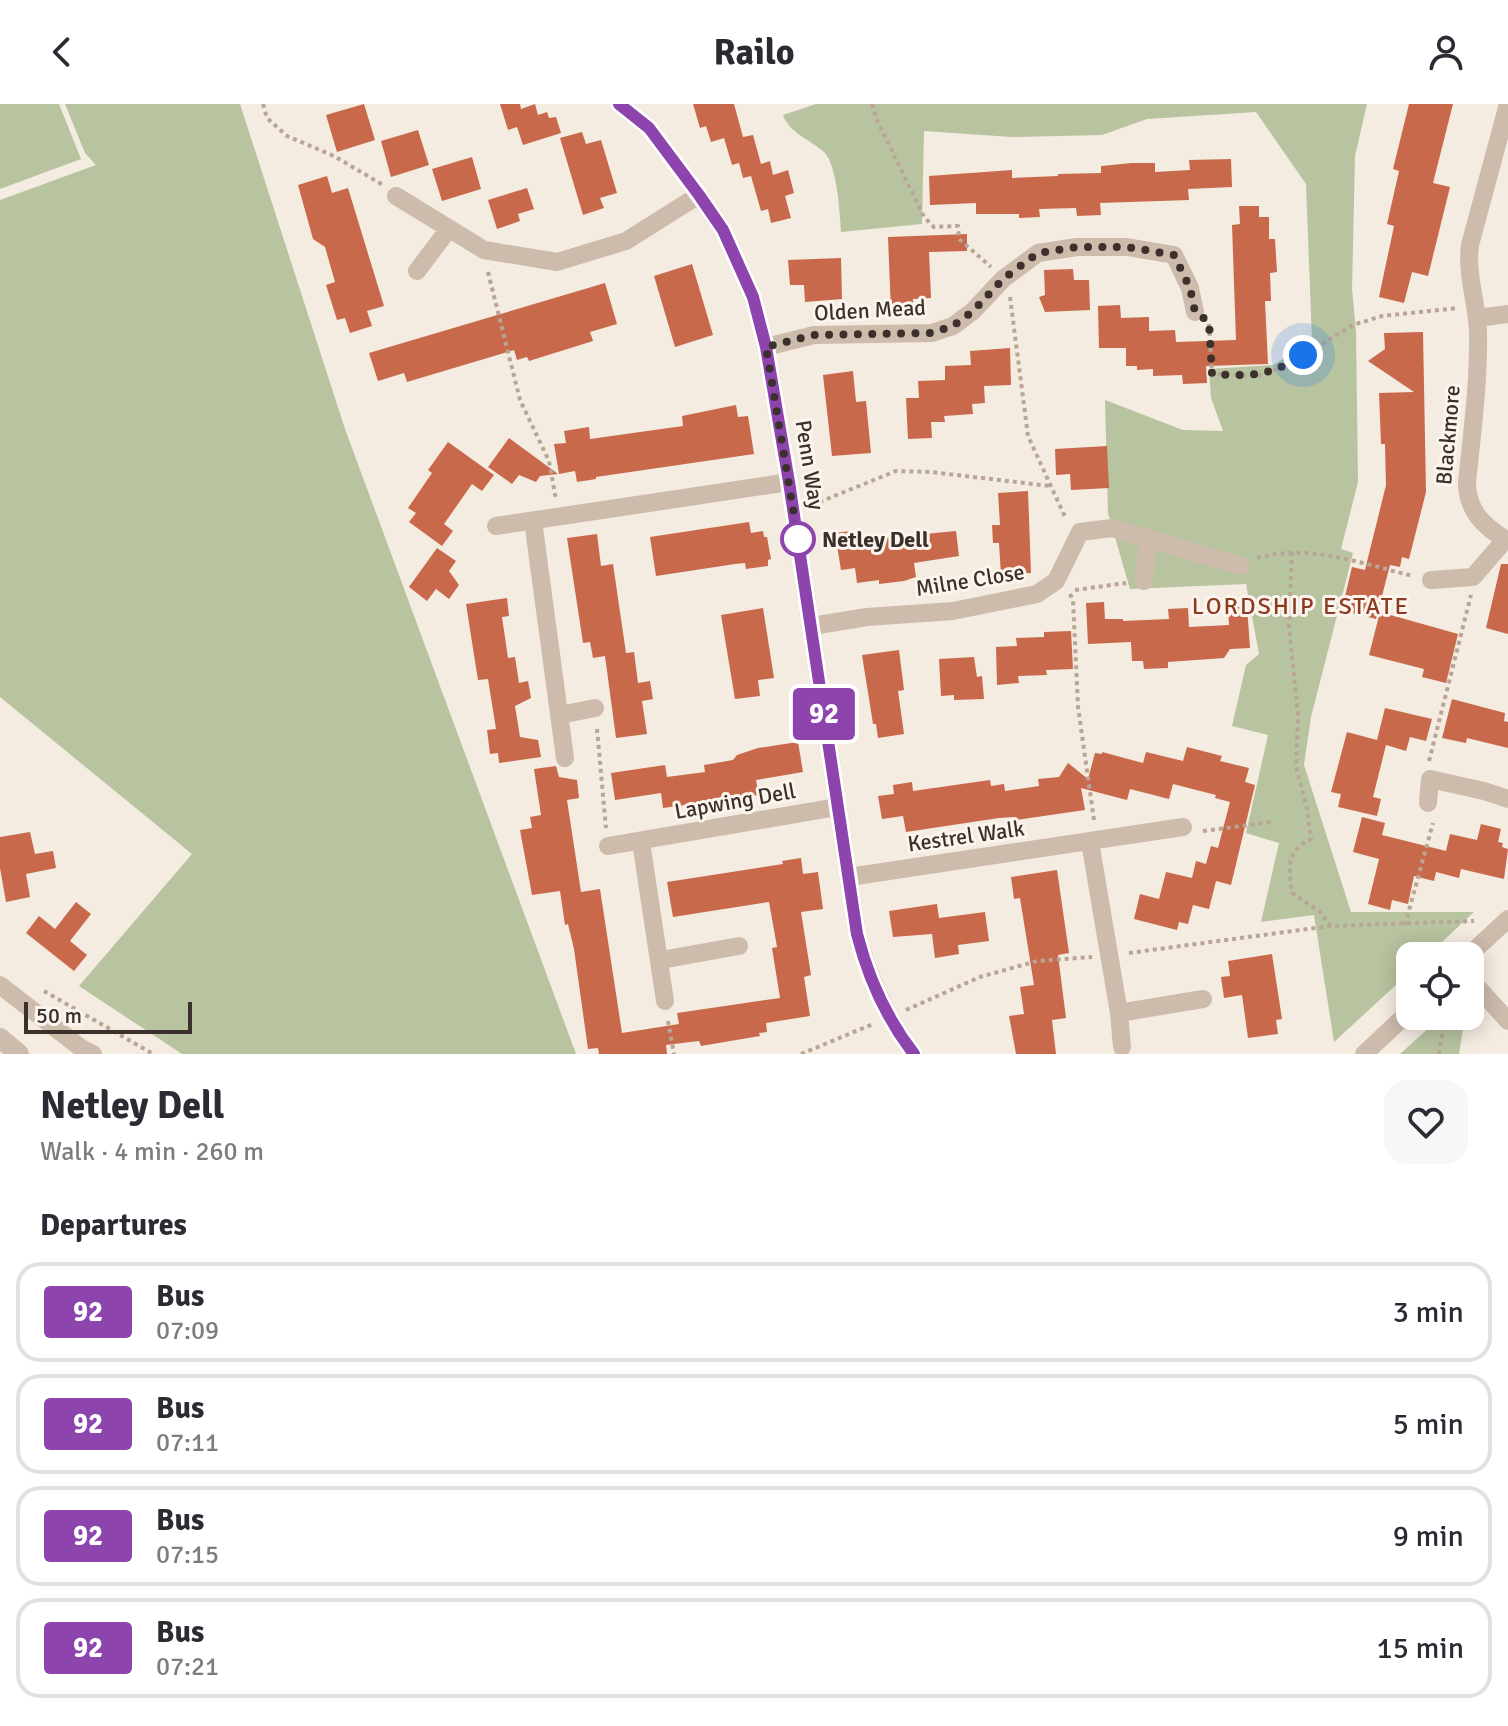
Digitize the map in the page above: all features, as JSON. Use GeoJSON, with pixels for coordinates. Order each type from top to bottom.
{"type":"FeatureCollection","features":[{"type":"Feature","properties":{"kind":"street","name":"Penn Way"},"geometry":{"type":"LineString","coordinates":[[619,104],[649,128],[699,195],[723,230],[753,297],[766,347],[789,482],[837,807],[865,965],[890,1017],[914,1054]]}},
{"type":"Feature","properties":{"kind":"street","name":"Blackmore"},"geometry":{"type":"LineString","coordinates":[[1473,577],[1506,540],[1483,524],[1467,497],[1478,366],[1478,318],[1469,270],[1470,245],[1508,104]]}},
{"type":"Feature","properties":{"kind":"street"},"geometry":{"type":"LineString","coordinates":[[396,196],[484,250],[557,262],[626,241],[699,195]]}},
{"type":"Feature","properties":{"kind":"street"},"geometry":{"type":"LineString","coordinates":[[417,271],[448,230]]}},
{"type":"Feature","properties":{"kind":"street","name":"Olden Mead"},"geometry":{"type":"LineString","coordinates":[[766,347],[829,334],[932,333],[953,326],[973,311],[1003,279],[1038,253],[1077,247],[1127,247],[1174,255],[1190,288],[1195,312]]}},
{"type":"Feature","properties":{"kind":"street"},"geometry":{"type":"LineString","coordinates":[[1478,318],[1508,314]]}},
{"type":"Feature","properties":{"kind":"street"},"geometry":{"type":"LineString","coordinates":[[496,526],[789,482]]}},
{"type":"Feature","properties":{"kind":"street"},"geometry":{"type":"LineString","coordinates":[[533,521],[565,758]]}},
{"type":"Feature","properties":{"kind":"street"},"geometry":{"type":"LineString","coordinates":[[1080,532],[1112,528],[1241,566]]}},
{"type":"Feature","properties":{"kind":"street","name":"Milne Close"},"geometry":{"type":"LineString","coordinates":[[812,626],[867,617],[986,606],[1063,587],[1080,532]]}},
{"type":"Feature","properties":{"kind":"street"},"geometry":{"type":"LineString","coordinates":[[1144,581],[1148,539]]}},
{"type":"Feature","properties":{"kind":"street"},"geometry":{"type":"LineString","coordinates":[[1431,580],[1473,577]]}},
{"type":"Feature","properties":{"kind":"street"},"geometry":{"type":"LineString","coordinates":[[560,715],[595,708]]}},
{"type":"Feature","properties":{"kind":"street"},"geometry":{"type":"LineString","coordinates":[[1428,803],[1430,779],[1508,799]]}},
{"type":"Feature","properties":{"kind":"street","name":"Lapwing Dell"},"geometry":{"type":"LineString","coordinates":[[608,846],[837,807]]}},
{"type":"Feature","properties":{"kind":"street","name":"Kestrel Walk"},"geometry":{"type":"LineString","coordinates":[[849,877],[1183,827]]}},
{"type":"Feature","properties":{"kind":"street"},"geometry":{"type":"LineString","coordinates":[[641,842],[665,1001]]}},
{"type":"Feature","properties":{"kind":"street"},"geometry":{"type":"LineString","coordinates":[[1090,842],[1122,1047]]}},
{"type":"Feature","properties":{"kind":"street"},"geometry":{"type":"LineString","coordinates":[[1483,942],[1507,920]]}},
{"type":"Feature","properties":{"kind":"street"},"geometry":{"type":"LineString","coordinates":[[661,960],[739,946]]}},
{"type":"Feature","properties":{"kind":"street"},"geometry":{"type":"LineString","coordinates":[[0,985],[93,1054]]}},
{"type":"Feature","properties":{"kind":"street"},"geometry":{"type":"LineString","coordinates":[[1484,994],[1508,1021]]}},
{"type":"Feature","properties":{"kind":"street"},"geometry":{"type":"LineString","coordinates":[[1119,1013],[1203,999]]}},
{"type":"Feature","properties":{"kind":"street"},"geometry":{"type":"LineString","coordinates":[[1364,1054],[1396,1024]]}},
{"type":"Feature","properties":{"kind":"street"},"geometry":{"type":"LineString","coordinates":[[0,1038],[19,1054]]}},
{"type":"Feature","properties":{"kind":"path"},"geometry":{"type":"LineString","coordinates":[[263,104],[267,118],[287,136],[355,167],[396,196]]}},
{"type":"Feature","properties":{"kind":"path"},"geometry":{"type":"LineString","coordinates":[[872,104],[924,217],[934,227],[958,226],[959,239],[1003,279],[1012,303],[1015,354],[1028,436],[1063,516],[1080,532]]}},
{"type":"Feature","properties":{"kind":"path"},"geometry":{"type":"LineString","coordinates":[[484,250],[520,400],[549,461],[558,517]]}},
{"type":"Feature","properties":{"kind":"path"},"geometry":{"type":"LineString","coordinates":[[1195,312],[1209,322],[1212,374],[1258,376],[1286,366],[1353,325],[1382,316],[1460,308],[1478,318]]}},
{"type":"Feature","properties":{"kind":"path"},"geometry":{"type":"LineString","coordinates":[[793,509],[821,503],[896,471],[1050,486]]}},
{"type":"Feature","properties":{"kind":"path"},"geometry":{"type":"LineString","coordinates":[[1292,552],[1289,626],[1298,715],[1296,766],[1311,839],[1298,846],[1289,865],[1292,893],[1319,911],[1330,926]]}},
{"type":"Feature","properties":{"kind":"path"},"geometry":{"type":"LineString","coordinates":[[1241,566],[1274,553],[1317,553],[1431,580]]}},
{"type":"Feature","properties":{"kind":"path"},"geometry":{"type":"LineString","coordinates":[[1430,779],[1429,759],[1469,608],[1473,577]]}},
{"type":"Feature","properties":{"kind":"path"},"geometry":{"type":"LineString","coordinates":[[1063,587],[1144,581]]}},
{"type":"Feature","properties":{"kind":"path"},"geometry":{"type":"LineString","coordinates":[[1063,587],[1073,600],[1078,707],[1094,819],[1090,842]]}},
{"type":"Feature","properties":{"kind":"path"},"geometry":{"type":"LineString","coordinates":[[595,708],[608,846]]}},
{"type":"Feature","properties":{"kind":"path"},"geometry":{"type":"LineString","coordinates":[[1405,925],[1434,821],[1428,803]]}},
{"type":"Feature","properties":{"kind":"path"},"geometry":{"type":"LineString","coordinates":[[1183,827],[1191,832],[1272,822]]}},
{"type":"Feature","properties":{"kind":"path"},"geometry":{"type":"LineString","coordinates":[[801,1054],[995,973],[1037,961],[1109,955],[1330,926],[1507,920]]}},
{"type":"Feature","properties":{"kind":"path"},"geometry":{"type":"LineString","coordinates":[[36,987],[153,1054]]}},
{"type":"Feature","properties":{"kind":"path"},"geometry":{"type":"LineString","coordinates":[[665,1001],[674,1054]]}},
{"type":"Feature","properties":{"kind":"path"},"geometry":{"type":"LineString","coordinates":[[1439,1054],[1443,1030]]}},
{"type":"Feature","properties":{"kind":"green space"},"geometry":{"type":"Polygon","coordinates":[[[0,104],[59,104],[81,159],[0,189],[0,104]]]}},
{"type":"Feature","properties":{"kind":"green space"},"geometry":{"type":"Polygon","coordinates":[[[65,104],[240,104],[345,429],[576,1054],[182,1054],[79,986],[192,854],[0,697],[0,200],[96,165],[85,153],[65,104]]]}},
{"type":"Feature","properties":{"kind":"green space"},"geometry":{"type":"Polygon","coordinates":[[[816,104],[1367,104],[1355,156],[1352,288],[1356,332],[1358,482],[1341,549],[1353,553],[1311,717],[1304,765],[1351,912],[1474,912],[1442,942],[1396,942],[1396,985],[1334,1042],[1314,915],[1261,922],[1279,843],[1246,833],[1268,735],[1232,726],[1246,665],[1259,654],[1246,584],[1130,589],[1108,513],[1105,400],[1183,430],[1223,431],[1211,398],[1209,369],[1273,365],[1312,341],[1306,184],[1256,112],[1147,119],[1102,135],[1012,137],[924,131],[922,224],[841,232],[837,190],[828,158],[790,127],[783,115],[816,104]]]}},
{"type":"Feature","properties":{"kind":"green space"},"geometry":{"type":"Polygon","coordinates":[[[1427,1030],[1463,1030],[1459,1054],[1400,1054],[1427,1030]]]}},
{"type":"Feature","properties":{"kind":"building"},"geometry":{"type":"Polygon","coordinates":[[[364,104],[375,140],[337,152],[326,115],[364,104]]]}},
{"type":"Feature","properties":{"kind":"building"},"geometry":{"type":"Polygon","coordinates":[[[500,104],[520,104],[521,109],[535,104],[538,115],[547,112],[549,118],[556,117],[561,133],[523,145],[517,127],[508,130],[500,104]]]}},
{"type":"Feature","properties":{"kind":"building"},"geometry":{"type":"Polygon","coordinates":[[[693,104],[734,104],[743,137],[753,135],[761,164],[770,161],[773,175],[788,170],[794,193],[785,196],[791,218],[771,223],[768,209],[761,211],[751,176],[743,178],[739,163],[732,165],[724,138],[711,142],[706,126],[700,128],[693,104]]]}},
{"type":"Feature","properties":{"kind":"building"},"geometry":{"type":"Polygon","coordinates":[[[1409,104],[1453,104],[1433,183],[1450,187],[1428,276],[1412,272],[1404,303],[1379,297],[1394,226],[1387,224],[1399,171],[1393,169],[1409,104]]]}},
{"type":"Feature","properties":{"kind":"building"},"geometry":{"type":"Polygon","coordinates":[[[418,130],[429,165],[391,177],[381,141],[418,130]]]}},
{"type":"Feature","properties":{"kind":"building"},"geometry":{"type":"Polygon","coordinates":[[[582,132],[586,144],[601,140],[617,193],[600,198],[604,208],[583,215],[560,138],[582,132]]]}},
{"type":"Feature","properties":{"kind":"building"},"geometry":{"type":"Polygon","coordinates":[[[472,157],[481,189],[442,201],[432,169],[472,157]]]}},
{"type":"Feature","properties":{"kind":"building"},"geometry":{"type":"Polygon","coordinates":[[[1231,159],[1232,187],[1188,189],[1189,200],[1100,203],[1101,215],[1077,216],[1076,208],[1039,209],[1040,217],[1019,218],[1019,214],[976,214],[976,203],[930,205],[929,176],[1012,170],[1012,178],[1058,176],[1101,173],[1101,166],[1132,163],[1155,163],[1155,172],[1190,170],[1189,160],[1231,159]]]}},
{"type":"Feature","properties":{"kind":"building"},"geometry":{"type":"Polygon","coordinates":[[[327,176],[332,193],[348,188],[384,306],[367,311],[372,326],[350,333],[345,318],[337,320],[326,285],[335,282],[325,247],[313,239],[298,185],[327,176]]]}},
{"type":"Feature","properties":{"kind":"building"},"geometry":{"type":"Polygon","coordinates":[[[527,188],[534,209],[518,214],[520,221],[497,229],[488,200],[527,188]]]}},
{"type":"Feature","properties":{"kind":"building"},"geometry":{"type":"Polygon","coordinates":[[[1239,206],[1259,206],[1259,217],[1269,217],[1269,239],[1275,239],[1277,272],[1270,273],[1271,301],[1265,301],[1268,364],[1206,366],[1207,383],[1183,384],[1182,375],[1153,376],[1153,369],[1137,370],[1137,366],[1126,366],[1126,348],[1099,348],[1098,306],[1120,305],[1121,318],[1149,317],[1149,331],[1175,330],[1176,342],[1236,340],[1232,225],[1240,224],[1239,206]]]}},
{"type":"Feature","properties":{"kind":"building"},"geometry":{"type":"Polygon","coordinates":[[[967,234],[967,251],[929,252],[931,298],[913,299],[913,311],[891,311],[888,237],[967,234]]]}},
{"type":"Feature","properties":{"kind":"building"},"geometry":{"type":"Polygon","coordinates":[[[841,258],[842,299],[805,302],[804,285],[790,285],[788,260],[841,258]]]}},
{"type":"Feature","properties":{"kind":"building"},"geometry":{"type":"Polygon","coordinates":[[[692,264],[713,335],[675,347],[654,276],[692,264]]]}},
{"type":"Feature","properties":{"kind":"building"},"geometry":{"type":"Polygon","coordinates":[[[1073,269],[1074,280],[1089,280],[1090,310],[1045,312],[1039,297],[1045,295],[1044,270],[1073,269]]]}},
{"type":"Feature","properties":{"kind":"building"},"geometry":{"type":"Polygon","coordinates":[[[605,283],[617,324],[590,332],[593,341],[529,361],[527,357],[517,360],[514,350],[407,382],[404,373],[378,381],[369,353],[605,283]]]}},
{"type":"Feature","properties":{"kind":"building"},"geometry":{"type":"Polygon","coordinates":[[[1423,332],[1426,492],[1409,559],[1402,557],[1400,567],[1390,565],[1376,619],[1352,613],[1353,607],[1343,605],[1352,567],[1365,570],[1386,485],[1379,393],[1414,392],[1368,361],[1385,349],[1384,333],[1423,332]]]}},
{"type":"Feature","properties":{"kind":"building"},"geometry":{"type":"Polygon","coordinates":[[[1010,348],[1011,385],[984,386],[985,403],[972,404],[973,414],[944,416],[945,422],[931,422],[932,438],[908,439],[906,398],[919,398],[918,381],[945,380],[945,366],[971,365],[970,351],[1010,348]]]}},
{"type":"Feature","properties":{"kind":"building"},"geometry":{"type":"Polygon","coordinates":[[[853,371],[856,402],[866,401],[871,453],[832,456],[823,375],[853,371]]]}},
{"type":"Feature","properties":{"kind":"building"},"geometry":{"type":"Polygon","coordinates":[[[736,405],[738,417],[748,416],[754,454],[577,482],[575,471],[559,474],[554,444],[566,443],[564,431],[589,427],[590,439],[683,426],[682,416],[736,405]]]}},
{"type":"Feature","properties":{"kind":"building"},"geometry":{"type":"Polygon","coordinates":[[[509,438],[558,474],[540,476],[536,482],[519,475],[512,484],[488,467],[509,438]]]}},
{"type":"Feature","properties":{"kind":"building"},"geometry":{"type":"Polygon","coordinates":[[[448,442],[494,475],[482,491],[472,484],[444,524],[453,531],[442,546],[409,522],[416,513],[408,508],[432,473],[428,470],[448,442]]]}},
{"type":"Feature","properties":{"kind":"building"},"geometry":{"type":"Polygon","coordinates":[[[1107,446],[1109,488],[1071,490],[1070,474],[1056,475],[1055,449],[1107,446]]]}},
{"type":"Feature","properties":{"kind":"building"},"geometry":{"type":"Polygon","coordinates":[[[1028,491],[1031,573],[1001,575],[999,543],[993,543],[992,525],[1000,525],[998,493],[1028,491]]]}},
{"type":"Feature","properties":{"kind":"building"},"geometry":{"type":"Polygon","coordinates":[[[749,522],[751,533],[763,531],[764,537],[767,537],[771,559],[768,566],[746,569],[745,563],[656,576],[650,537],[749,522]]]}},
{"type":"Feature","properties":{"kind":"building"},"geometry":{"type":"Polygon","coordinates":[[[859,530],[861,540],[956,531],[959,556],[914,563],[916,577],[904,581],[857,583],[855,568],[841,570],[835,533],[859,530]]]}},
{"type":"Feature","properties":{"kind":"building"},"geometry":{"type":"Polygon","coordinates":[[[597,534],[601,566],[613,564],[626,653],[634,652],[638,683],[650,681],[653,699],[642,701],[647,734],[616,738],[605,656],[593,658],[590,642],[583,643],[567,538],[597,534]]]}},
{"type":"Feature","properties":{"kind":"building"},"geometry":{"type":"Polygon","coordinates":[[[437,548],[456,561],[449,571],[459,585],[449,599],[436,589],[427,601],[409,587],[437,548]]]}},
{"type":"Feature","properties":{"kind":"building"},"geometry":{"type":"Polygon","coordinates":[[[1501,564],[1508,564],[1508,634],[1486,628],[1501,564]]]}},
{"type":"Feature","properties":{"kind":"building"},"geometry":{"type":"Polygon","coordinates":[[[507,598],[509,616],[502,617],[508,658],[515,657],[519,683],[528,681],[531,698],[515,706],[520,737],[538,740],[541,757],[499,763],[498,753],[490,754],[487,730],[496,729],[488,679],[478,680],[466,604],[507,598]]]}},
{"type":"Feature","properties":{"kind":"building"},"geometry":{"type":"Polygon","coordinates":[[[1104,602],[1105,619],[1123,621],[1169,619],[1168,609],[1188,608],[1189,627],[1229,625],[1228,608],[1247,606],[1250,648],[1230,649],[1224,658],[1168,662],[1168,668],[1144,669],[1143,661],[1132,661],[1131,642],[1088,644],[1086,603],[1104,602]]]}},
{"type":"Feature","properties":{"kind":"building"},"geometry":{"type":"Polygon","coordinates":[[[763,608],[774,678],[758,680],[760,696],[735,699],[721,615],[763,608]]]}},
{"type":"Feature","properties":{"kind":"building"},"geometry":{"type":"Polygon","coordinates":[[[1380,612],[1458,634],[1446,683],[1422,677],[1424,669],[1369,655],[1380,612]]]}},
{"type":"Feature","properties":{"kind":"building"},"geometry":{"type":"Polygon","coordinates":[[[1071,631],[1073,669],[1046,670],[1047,675],[1018,676],[1019,683],[997,685],[996,647],[1017,646],[1016,638],[1044,637],[1044,632],[1071,631]]]}},
{"type":"Feature","properties":{"kind":"building"},"geometry":{"type":"Polygon","coordinates":[[[899,650],[904,690],[898,691],[904,734],[878,738],[862,655],[899,650]]]}},
{"type":"Feature","properties":{"kind":"building"},"geometry":{"type":"Polygon","coordinates":[[[974,657],[977,677],[982,676],[984,699],[954,700],[954,695],[941,696],[939,659],[974,657]]]}},
{"type":"Feature","properties":{"kind":"building"},"geometry":{"type":"Polygon","coordinates":[[[1452,699],[1505,713],[1508,748],[1467,738],[1466,743],[1442,738],[1452,699]]]}},
{"type":"Feature","properties":{"kind":"building"},"geometry":{"type":"Polygon","coordinates":[[[1385,708],[1432,719],[1426,741],[1410,737],[1406,751],[1386,745],[1373,797],[1381,799],[1377,816],[1338,807],[1341,794],[1331,792],[1347,732],[1377,740],[1385,708]]]}},
{"type":"Feature","properties":{"kind":"building"},"geometry":{"type":"Polygon","coordinates":[[[798,742],[803,772],[756,780],[759,795],[663,808],[661,793],[615,800],[611,773],[665,765],[667,777],[705,772],[704,765],[733,760],[737,755],[758,748],[798,742]]]}},
{"type":"Feature","properties":{"kind":"building"},"geometry":{"type":"Polygon","coordinates":[[[1187,747],[1222,756],[1220,761],[1249,768],[1245,782],[1255,785],[1231,885],[1216,881],[1209,909],[1193,905],[1188,924],[1179,922],[1177,930],[1134,919],[1140,894],[1159,899],[1166,872],[1192,878],[1196,861],[1206,864],[1211,846],[1218,848],[1230,802],[1215,798],[1216,795],[1173,784],[1169,799],[1130,789],[1127,800],[1081,788],[1085,810],[1016,820],[1015,817],[999,818],[906,832],[903,816],[882,819],[878,796],[894,794],[893,785],[912,782],[913,791],[990,780],[991,786],[1004,784],[1005,791],[1039,786],[1038,779],[1059,777],[1068,763],[1088,779],[1095,753],[1102,752],[1143,763],[1146,752],[1183,761],[1187,747]]]}},
{"type":"Feature","properties":{"kind":"building"},"geometry":{"type":"Polygon","coordinates":[[[556,766],[559,777],[577,780],[579,798],[567,800],[581,892],[600,889],[622,1033],[679,1024],[677,1013],[780,998],[772,948],[777,947],[769,902],[673,917],[667,882],[783,864],[782,861],[801,858],[803,874],[818,872],[823,909],[801,912],[811,975],[804,977],[810,1016],[766,1023],[767,1032],[759,1033],[760,1036],[701,1046],[699,1041],[666,1045],[667,1054],[599,1054],[598,1048],[588,1049],[574,949],[568,924],[565,925],[560,891],[532,895],[520,830],[532,828],[530,817],[541,815],[534,769],[556,766]]]}},
{"type":"Feature","properties":{"kind":"building"},"geometry":{"type":"Polygon","coordinates":[[[1362,817],[1385,823],[1382,835],[1446,851],[1450,834],[1477,840],[1481,824],[1501,829],[1498,842],[1508,849],[1504,879],[1461,869],[1459,878],[1436,872],[1434,881],[1414,876],[1408,904],[1392,900],[1390,910],[1368,904],[1379,859],[1353,852],[1362,817]]]}},
{"type":"Feature","properties":{"kind":"building"},"geometry":{"type":"Polygon","coordinates":[[[30,832],[35,854],[53,851],[56,868],[26,874],[30,897],[6,902],[0,868],[0,837],[30,832]]]}},
{"type":"Feature","properties":{"kind":"building"},"geometry":{"type":"Polygon","coordinates":[[[1057,870],[1069,953],[1058,955],[1066,1018],[1052,1020],[1056,1054],[1016,1054],[1009,1016],[1024,1014],[1020,987],[1034,985],[1020,898],[1014,899],[1011,877],[1057,870]]]}},
{"type":"Feature","properties":{"kind":"building"},"geometry":{"type":"Polygon","coordinates":[[[76,902],[91,914],[70,941],[87,955],[74,971],[26,933],[39,916],[55,929],[76,902]]]}},
{"type":"Feature","properties":{"kind":"building"},"geometry":{"type":"Polygon","coordinates":[[[937,904],[939,918],[985,912],[989,941],[958,945],[959,954],[935,958],[932,934],[893,937],[889,911],[937,904]]]}},
{"type":"Feature","properties":{"kind":"building"},"geometry":{"type":"Polygon","coordinates":[[[1272,954],[1282,1019],[1276,1020],[1278,1034],[1248,1038],[1242,995],[1224,998],[1221,977],[1230,976],[1228,961],[1272,954]]]}},
{"type":"Feature","properties":{"kind":"bus line","name":"92"},"geometry":{"type":"LineString","coordinates":[[619,104],[649,128],[699,195],[723,230],[753,297],[766,347],[789,482],[857,934],[877,993],[914,1054]]}},
{"type":"Feature","properties":{"kind":"place","name":"Netley Dell"},"geometry":{"type":"Point","coordinates":[798,539]}},
{"type":"Feature","properties":{"kind":"district","name":"LORDSHIP ESTATE"},"geometry":{"type":"Point","coordinates":[1301,606]}},
{"type":"Feature","properties":{"kind":"route"},"geometry":{"type":"LineString","coordinates":[[798,539],[766,347],[829,334],[932,333],[953,326],[973,311],[1003,279],[1038,253],[1077,247],[1127,247],[1174,255],[1190,288],[1195,312],[1209,322],[1212,374],[1258,376],[1286,366],[1303,355]]}}]}
